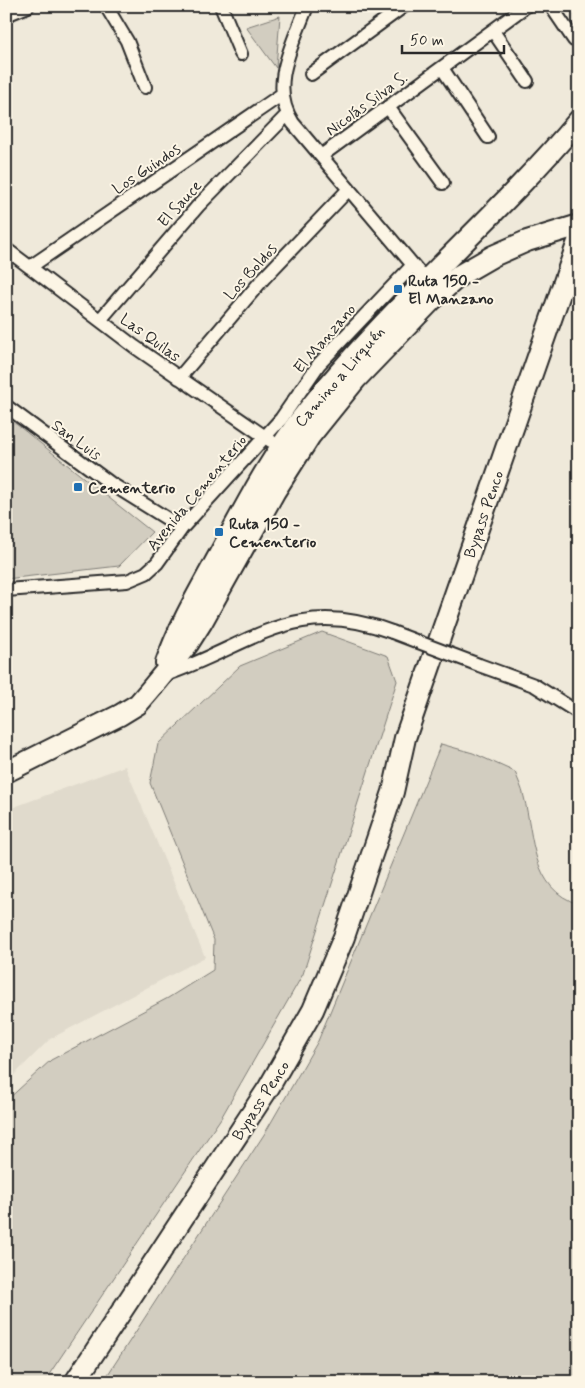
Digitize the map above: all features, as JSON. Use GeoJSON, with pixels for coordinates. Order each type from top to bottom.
{"type":"FeatureCollection","features":[{"type":"Feature","properties":{"kind":"main road","name":"Camino a Lirquén"},"geometry":{"type":"LineString","coordinates":[[162,676],[180,626],[250,498],[273,442],[579,120]]}},
{"type":"Feature","properties":{"kind":"main road","name":"Camino a Lirquén"},"geometry":{"type":"LineString","coordinates":[[6,772],[120,715],[138,704],[188,644],[292,463],[310,436],[356,379],[432,300],[460,275],[510,248],[579,225]]}},
{"type":"Feature","properties":{"kind":"main road","name":"Bypass Penco"},"geometry":{"type":"LineString","coordinates":[[393,792],[405,738],[577,244]]}},
{"type":"Feature","properties":{"kind":"main road","name":"Bypass Penco"},"geometry":{"type":"LineString","coordinates":[[75,1382],[269,1087],[302,1032],[335,959],[393,792],[415,742],[579,272]]}},
{"type":"Feature","properties":{"kind":"street"},"geometry":{"type":"LineString","coordinates":[[6,15],[27,6]]}},
{"type":"Feature","properties":{"kind":"street"},"geometry":{"type":"LineString","coordinates":[[106,6],[127,41],[145,87]]}},
{"type":"Feature","properties":{"kind":"street"},"geometry":{"type":"LineString","coordinates":[[221,6],[241,54]]}},
{"type":"Feature","properties":{"kind":"street"},"geometry":{"type":"LineString","coordinates":[[307,6],[285,67],[281,95],[288,114],[426,280]]}},
{"type":"Feature","properties":{"kind":"street"},"geometry":{"type":"LineString","coordinates":[[311,74],[404,6]]}},
{"type":"Feature","properties":{"kind":"street"},"geometry":{"type":"LineString","coordinates":[[551,6],[574,40]]}},
{"type":"Feature","properties":{"kind":"street","name":"Nicolás Silva S."},"geometry":{"type":"LineString","coordinates":[[321,156],[522,8]]}},
{"type":"Feature","properties":{"kind":"street"},"geometry":{"type":"LineString","coordinates":[[493,31],[527,81]]}},
{"type":"Feature","properties":{"kind":"street"},"geometry":{"type":"LineString","coordinates":[[442,68],[488,138]]}},
{"type":"Feature","properties":{"kind":"street","name":"Los Guindos"},"geometry":{"type":"LineString","coordinates":[[30,267],[281,95]]}},
{"type":"Feature","properties":{"kind":"street"},"geometry":{"type":"LineString","coordinates":[[388,107],[443,183]]}},
{"type":"Feature","properties":{"kind":"street","name":"El Sauce"},"geometry":{"type":"LineString","coordinates":[[100,320],[198,206],[288,114]]}},
{"type":"Feature","properties":{"kind":"street","name":"Los Boldos"},"geometry":{"type":"LineString","coordinates":[[179,378],[263,279],[349,189]]}},
{"type":"Feature","properties":{"kind":"street","name":"Las Quilas"},"geometry":{"type":"LineString","coordinates":[[6,249],[179,378],[273,442]]}},
{"type":"Feature","properties":{"kind":"street","name":"El Manzano"},"geometry":{"type":"LineString","coordinates":[[273,442],[281,419],[319,364],[413,265]]}},
{"type":"Feature","properties":{"kind":"street","name":"San Luis"},"geometry":{"type":"LineString","coordinates":[[6,406],[110,483],[182,528]]}},
{"type":"Feature","properties":{"kind":"street","name":"Avenida Cementerio"},"geometry":{"type":"LineString","coordinates":[[6,590],[134,580],[152,568],[182,528],[273,442]]}},
{"type":"Feature","properties":{"kind":"street"},"geometry":{"type":"LineString","coordinates":[[162,676],[203,660],[256,634],[290,622],[335,618],[361,622],[392,632],[534,685],[579,713]]}},
{"type":"Feature","properties":{"kind":"shaded area"},"geometry":{"type":"Polygon","coordinates":[[[280,16],[276,68],[246,27],[280,16]]]}},
{"type":"Feature","properties":{"kind":"shaded area"},"geometry":{"type":"Polygon","coordinates":[[[6,416],[152,532],[119,566],[6,579],[6,416]]]}},
{"type":"Feature","properties":{"kind":"shaded area"},"geometry":{"type":"Polygon","coordinates":[[[322,632],[388,656],[397,681],[303,974],[221,1118],[44,1382],[6,1382],[6,1101],[51,1060],[168,998],[213,970],[214,940],[150,783],[158,744],[240,666],[322,632]]]}},
{"type":"Feature","properties":{"kind":"shaded area"},"geometry":{"type":"Polygon","coordinates":[[[441,744],[473,753],[515,772],[523,794],[537,860],[543,874],[552,887],[563,897],[579,904],[579,1382],[103,1382],[265,1133],[318,1041],[441,744]]]}},
{"type":"Feature","properties":{"kind":"shaded area"},"geometry":{"type":"Polygon","coordinates":[[[125,766],[205,957],[50,1039],[6,1083],[6,810],[125,766]]]}},
{"type":"Feature","properties":{"kind":"place","name":"Ruta 150 - El Manzano"},"geometry":{"type":"Point","coordinates":[398,289]}},
{"type":"Feature","properties":{"kind":"place","name":"Cementerio"},"geometry":{"type":"Point","coordinates":[78,487]}},
{"type":"Feature","properties":{"kind":"place","name":"Ruta 150 - Cementerio"},"geometry":{"type":"Point","coordinates":[219,532]}}]}
